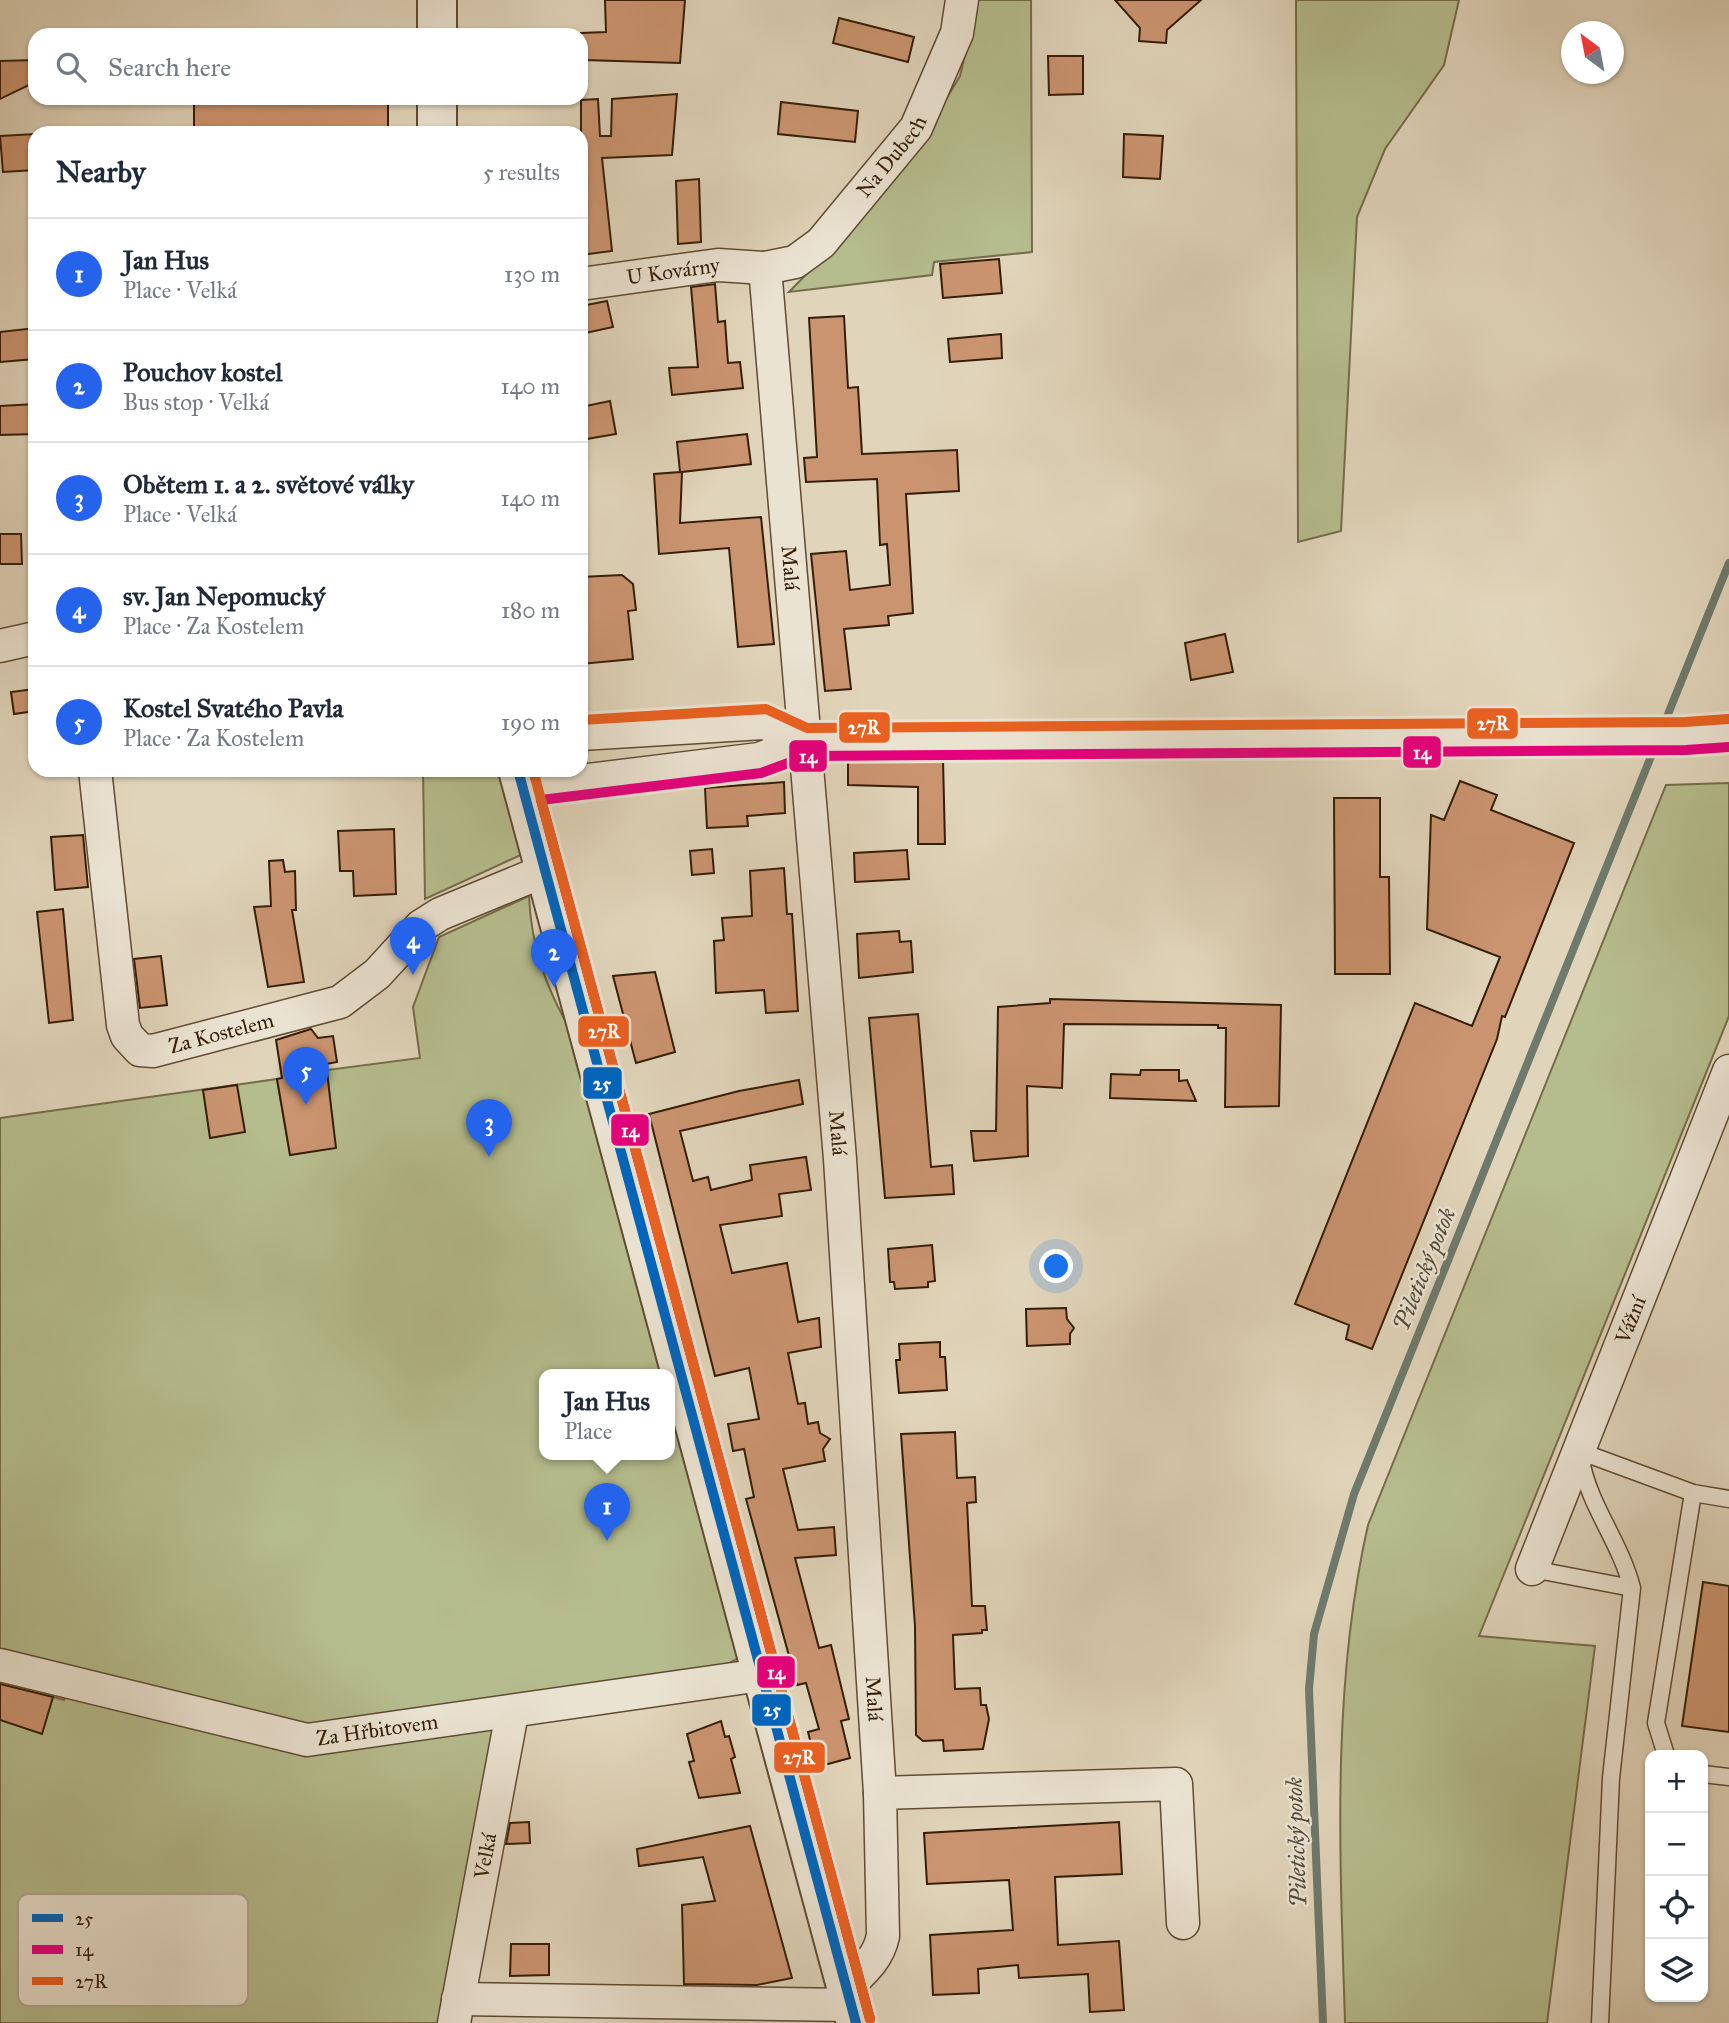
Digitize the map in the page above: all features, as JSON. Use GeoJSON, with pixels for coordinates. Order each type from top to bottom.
{"type":"FeatureCollection","features":[{"type":"Feature","properties":{"kind":"street"},"geometry":{"type":"LineString","coordinates":[[437,0],[437,28]]}},
{"type":"Feature","properties":{"kind":"street","name":"Na Dubech"},"geometry":{"type":"LineString","coordinates":[[765,268],[795,262],[821,243],[916,128],[957,33],[962,0]]}},
{"type":"Feature","properties":{"kind":"street"},"geometry":{"type":"LineString","coordinates":[[437,105],[437,126]]}},
{"type":"Feature","properties":{"kind":"street","name":"U Kovárny"},"geometry":{"type":"LineString","coordinates":[[588,283],[718,265],[765,268]]}},
{"type":"Feature","properties":{"kind":"street","name":"Malá"},"geometry":{"type":"LineString","coordinates":[[765,268],[840,1159],[880,1793],[883,1936],[880,1949],[851,2005]]}},
{"type":"Feature","properties":{"kind":"street"},"geometry":{"type":"LineString","coordinates":[[0,646],[28,640]]}},
{"type":"Feature","properties":{"kind":"street"},"geometry":{"type":"LineString","coordinates":[[588,734],[765,723],[804,742]]}},
{"type":"Feature","properties":{"kind":"street"},"geometry":{"type":"LineString","coordinates":[[588,773],[759,759],[804,742],[1686,736],[1729,733]]}},
{"type":"Feature","properties":{"kind":"street","name":"Za Kostelem"},"geometry":{"type":"LineString","coordinates":[[96,777],[123,1025],[134,1045],[140,1050],[153,1051],[340,1002],[377,974],[421,926],[440,914],[544,871]]}},
{"type":"Feature","properties":{"kind":"street"},"geometry":{"type":"LineString","coordinates":[[544,777],[520,779],[851,2005]]}},
{"type":"Feature","properties":{"kind":"street","name":"Vážní"},"geometry":{"type":"LineString","coordinates":[[1532,1569],[1729,1071]]}},
{"type":"Feature","properties":{"kind":"street","name":"Za Hřbitovem"},"geometry":{"type":"LineString","coordinates":[[0,1665],[307,1740],[512,1713],[761,1675]]}},
{"type":"Feature","properties":{"kind":"street","name":"Velká"},"geometry":{"type":"LineString","coordinates":[[512,1713],[456,2011],[851,2005]]}},
{"type":"Feature","properties":{"kind":"street"},"geometry":{"type":"LineString","coordinates":[[880,1793],[1175,1784],[1183,1923]]}},
{"type":"Feature","properties":{"kind":"lane"},"geometry":{"type":"LineString","coordinates":[[1579,1451],[1693,1493],[1729,1499]]}},
{"type":"Feature","properties":{"kind":"lane"},"geometry":{"type":"LineString","coordinates":[[1579,1451],[1584,1479],[1618,1545],[1632,1588],[1611,1778],[1600,2023]]}},
{"type":"Feature","properties":{"kind":"lane"},"geometry":{"type":"LineString","coordinates":[[1664,1750],[1656,1723],[1693,1493]]}},
{"type":"Feature","properties":{"kind":"lane"},"geometry":{"type":"LineString","coordinates":[[1532,1569],[1632,1588]]}},
{"type":"Feature","properties":{"kind":"lane"},"geometry":{"type":"LineString","coordinates":[[1708,1775],[1729,1777]]}},
{"type":"Feature","properties":{"kind":"green space"},"geometry":{"type":"Polygon","coordinates":[[[978,0],[1031,0],[1032,252],[934,262],[932,275],[789,292],[830,250],[930,126],[960,76],[978,0]]]}},
{"type":"Feature","properties":{"kind":"green space"},"geometry":{"type":"Polygon","coordinates":[[[1296,0],[1459,0],[1444,65],[1385,149],[1357,217],[1341,531],[1298,542],[1296,0]]]}},
{"type":"Feature","properties":{"kind":"green space"},"geometry":{"type":"Polygon","coordinates":[[[423,777],[503,777],[523,854],[425,899],[423,777]]]}},
{"type":"Feature","properties":{"kind":"green space"},"geometry":{"type":"Polygon","coordinates":[[[1729,783],[1729,1016],[1479,1636],[1595,1646],[1547,2023],[1345,2023],[1340,1835],[1343,1710],[1356,1586],[1368,1525],[1666,785],[1729,783]]]}},
{"type":"Feature","properties":{"kind":"green space"},"geometry":{"type":"Polygon","coordinates":[[[529,896],[533,932],[541,966],[571,1031],[660,1369],[539,1369],[539,1460],[675,1460],[675,1425],[738,1658],[719,1669],[306,1728],[0,1650],[0,1118],[277,1079],[290,1154],[335,1148],[327,1070],[420,1058],[413,1007],[439,937],[529,896]]]}},
{"type":"Feature","properties":{"kind":"green space"},"geometry":{"type":"Polygon","coordinates":[[[0,1676],[54,1693],[53,1697],[64,1700],[69,1690],[322,1754],[492,1729],[501,1739],[447,2023],[0,2023],[0,1676]]]}},
{"type":"Feature","properties":{"kind":"building"},"geometry":{"type":"Polygon","coordinates":[[[605,0],[685,0],[680,63],[588,60],[588,33],[606,32],[605,0]]]}},
{"type":"Feature","properties":{"kind":"building"},"geometry":{"type":"Polygon","coordinates":[[[1115,0],[1201,0],[1167,30],[1166,43],[1139,41],[1140,28],[1115,0]]]}},
{"type":"Feature","properties":{"kind":"building"},"geometry":{"type":"Polygon","coordinates":[[[839,18],[914,37],[908,62],[833,43],[839,18]]]}},
{"type":"Feature","properties":{"kind":"building"},"geometry":{"type":"Polygon","coordinates":[[[1048,56],[1083,56],[1083,94],[1049,95],[1048,56]]]}},
{"type":"Feature","properties":{"kind":"building"},"geometry":{"type":"Polygon","coordinates":[[[28,60],[28,85],[0,99],[0,61],[28,60]]]}},
{"type":"Feature","properties":{"kind":"building"},"geometry":{"type":"Polygon","coordinates":[[[677,94],[672,155],[602,158],[612,251],[588,254],[588,126],[581,126],[581,105],[588,105],[588,100],[598,99],[600,136],[611,136],[612,99],[677,94]]]}},
{"type":"Feature","properties":{"kind":"building"},"geometry":{"type":"Polygon","coordinates":[[[781,102],[858,111],[855,142],[778,134],[781,102]]]}},
{"type":"Feature","properties":{"kind":"building"},"geometry":{"type":"Polygon","coordinates":[[[194,105],[388,105],[388,126],[194,126],[194,105]]]}},
{"type":"Feature","properties":{"kind":"building"},"geometry":{"type":"Polygon","coordinates":[[[28,134],[28,170],[3,172],[0,136],[28,134]]]}},
{"type":"Feature","properties":{"kind":"building"},"geometry":{"type":"Polygon","coordinates":[[[1124,134],[1163,136],[1160,179],[1123,177],[1124,134]]]}},
{"type":"Feature","properties":{"kind":"building"},"geometry":{"type":"Polygon","coordinates":[[[699,179],[701,242],[678,244],[676,181],[699,179]]]}},
{"type":"Feature","properties":{"kind":"building"},"geometry":{"type":"Polygon","coordinates":[[[999,259],[1002,293],[943,298],[940,264],[999,259]]]}},
{"type":"Feature","properties":{"kind":"building"},"geometry":{"type":"Polygon","coordinates":[[[715,284],[718,322],[725,321],[728,363],[740,362],[743,388],[672,395],[669,368],[698,367],[691,287],[715,284]]]}},
{"type":"Feature","properties":{"kind":"building"},"geometry":{"type":"Polygon","coordinates":[[[607,301],[613,327],[588,332],[588,305],[607,301]]]}},
{"type":"Feature","properties":{"kind":"building"},"geometry":{"type":"Polygon","coordinates":[[[844,316],[848,388],[858,387],[862,454],[957,450],[959,491],[906,494],[913,613],[888,616],[889,625],[844,629],[851,689],[825,691],[811,554],[846,551],[850,590],[890,585],[887,544],[880,545],[877,479],[806,482],[804,458],[817,457],[809,318],[844,316]]]}},
{"type":"Feature","properties":{"kind":"building"},"geometry":{"type":"Polygon","coordinates":[[[28,329],[28,360],[0,362],[0,332],[28,329]]]}},
{"type":"Feature","properties":{"kind":"building"},"geometry":{"type":"Polygon","coordinates":[[[1001,334],[1002,358],[950,362],[948,339],[1001,334]]]}},
{"type":"Feature","properties":{"kind":"building"},"geometry":{"type":"Polygon","coordinates":[[[610,401],[616,434],[588,439],[588,406],[610,401]]]}},
{"type":"Feature","properties":{"kind":"building"},"geometry":{"type":"Polygon","coordinates":[[[28,404],[28,434],[0,435],[0,406],[28,404]]]}},
{"type":"Feature","properties":{"kind":"building"},"geometry":{"type":"Polygon","coordinates":[[[747,434],[751,464],[682,472],[680,523],[761,517],[774,644],[738,647],[729,548],[659,554],[654,474],[680,472],[677,442],[747,434]]]}},
{"type":"Feature","properties":{"kind":"building"},"geometry":{"type":"Polygon","coordinates":[[[0,534],[21,534],[22,564],[0,564],[0,534]]]}},
{"type":"Feature","properties":{"kind":"building"},"geometry":{"type":"Polygon","coordinates":[[[622,575],[633,584],[636,610],[628,611],[633,659],[588,663],[588,577],[622,575]]]}},
{"type":"Feature","properties":{"kind":"building"},"geometry":{"type":"Polygon","coordinates":[[[1225,634],[1233,672],[1191,680],[1185,643],[1225,634]]]}},
{"type":"Feature","properties":{"kind":"building"},"geometry":{"type":"Polygon","coordinates":[[[28,690],[28,712],[14,714],[11,692],[28,690]]]}},
{"type":"Feature","properties":{"kind":"building"},"geometry":{"type":"Polygon","coordinates":[[[943,759],[945,844],[918,844],[918,787],[848,785],[848,761],[943,759]]]}},
{"type":"Feature","properties":{"kind":"building"},"geometry":{"type":"Polygon","coordinates":[[[1460,781],[1497,795],[1491,810],[1574,843],[1505,1017],[1502,1016],[1497,1039],[1372,1349],[1346,1339],[1349,1325],[1295,1304],[1415,1003],[1472,1026],[1500,957],[1427,929],[1431,815],[1444,820],[1460,781]]]}},
{"type":"Feature","properties":{"kind":"building"},"geometry":{"type":"Polygon","coordinates":[[[784,782],[785,813],[747,816],[748,826],[707,828],[705,788],[784,782]]]}},
{"type":"Feature","properties":{"kind":"building"},"geometry":{"type":"Polygon","coordinates":[[[1334,798],[1380,798],[1380,877],[1389,877],[1390,974],[1335,974],[1334,798]]]}},
{"type":"Feature","properties":{"kind":"building"},"geometry":{"type":"Polygon","coordinates":[[[394,829],[396,894],[354,896],[353,871],[340,871],[338,831],[394,829]]]}},
{"type":"Feature","properties":{"kind":"building"},"geometry":{"type":"Polygon","coordinates":[[[83,835],[88,887],[55,890],[51,837],[83,835]]]}},
{"type":"Feature","properties":{"kind":"building"},"geometry":{"type":"Polygon","coordinates":[[[712,849],[714,873],[692,875],[690,851],[712,849]]]}},
{"type":"Feature","properties":{"kind":"building"},"geometry":{"type":"Polygon","coordinates":[[[907,850],[909,879],[855,882],[854,853],[907,850]]]}},
{"type":"Feature","properties":{"kind":"building"},"geometry":{"type":"Polygon","coordinates":[[[283,860],[285,872],[295,871],[296,910],[292,910],[304,982],[268,987],[254,907],[271,906],[269,861],[283,860]]]}},
{"type":"Feature","properties":{"kind":"building"},"geometry":{"type":"Polygon","coordinates":[[[784,868],[787,914],[792,914],[798,1011],[766,1013],[764,990],[716,993],[714,941],[724,940],[722,918],[752,916],[750,871],[784,868]]]}},
{"type":"Feature","properties":{"kind":"building"},"geometry":{"type":"Polygon","coordinates":[[[63,909],[73,1020],[49,1023],[37,912],[63,909]]]}},
{"type":"Feature","properties":{"kind":"building"},"geometry":{"type":"Polygon","coordinates":[[[899,931],[900,942],[911,941],[913,972],[859,978],[857,934],[899,931]]]}},
{"type":"Feature","properties":{"kind":"building"},"geometry":{"type":"Polygon","coordinates":[[[161,956],[167,1005],[140,1008],[134,959],[161,956]]]}},
{"type":"Feature","properties":{"kind":"building"},"geometry":{"type":"Polygon","coordinates":[[[655,972],[675,1052],[636,1063],[613,976],[655,972]]]}},
{"type":"Feature","properties":{"kind":"building"},"geometry":{"type":"Polygon","coordinates":[[[1050,999],[1281,1005],[1279,1106],[1225,1107],[1226,1028],[1218,1028],[1218,1025],[1064,1024],[1062,1088],[1027,1086],[1028,1156],[974,1161],[971,1131],[996,1131],[998,1007],[1050,1003],[1050,999]]]}},
{"type":"Feature","properties":{"kind":"building"},"geometry":{"type":"Polygon","coordinates":[[[918,1014],[931,1167],[952,1165],[954,1194],[885,1198],[869,1018],[918,1014]]]}},
{"type":"Feature","properties":{"kind":"building"},"geometry":{"type":"Polygon","coordinates":[[[311,1029],[318,1038],[333,1036],[337,1062],[326,1064],[336,1148],[290,1155],[277,1079],[282,1078],[276,1040],[311,1029]]]}},
{"type":"Feature","properties":{"kind":"building"},"geometry":{"type":"Polygon","coordinates":[[[1141,1070],[1179,1070],[1179,1081],[1187,1080],[1196,1101],[1110,1098],[1111,1074],[1140,1075],[1141,1070]]]}},
{"type":"Feature","properties":{"kind":"building"},"geometry":{"type":"Polygon","coordinates":[[[799,1080],[803,1104],[680,1131],[693,1181],[708,1177],[711,1190],[752,1180],[750,1165],[806,1157],[811,1190],[779,1194],[782,1216],[720,1225],[732,1273],[787,1263],[798,1322],[819,1318],[821,1347],[788,1353],[798,1404],[805,1403],[808,1424],[818,1422],[820,1433],[830,1439],[823,1449],[825,1461],[783,1469],[798,1530],[834,1527],[836,1555],[795,1558],[819,1648],[831,1645],[849,1719],[841,1721],[850,1758],[817,1767],[808,1732],[819,1729],[806,1683],[797,1685],[746,1499],[754,1497],[744,1449],[733,1451],[728,1424],[759,1419],[749,1368],[715,1376],[649,1114],[739,1091],[799,1080]]]}},
{"type":"Feature","properties":{"kind":"building"},"geometry":{"type":"Polygon","coordinates":[[[237,1085],[245,1132],[210,1138],[203,1090],[237,1085]]]}},
{"type":"Feature","properties":{"kind":"building"},"geometry":{"type":"Polygon","coordinates":[[[932,1245],[935,1281],[928,1282],[928,1287],[895,1289],[894,1282],[890,1282],[888,1249],[932,1245]]]}},
{"type":"Feature","properties":{"kind":"building"},"geometry":{"type":"Polygon","coordinates":[[[1066,1308],[1067,1319],[1074,1328],[1070,1334],[1070,1344],[1027,1346],[1026,1309],[1066,1308]]]}},
{"type":"Feature","properties":{"kind":"building"},"geometry":{"type":"Polygon","coordinates":[[[940,1342],[940,1357],[945,1357],[947,1390],[899,1393],[896,1360],[900,1360],[899,1344],[940,1342]]]}},
{"type":"Feature","properties":{"kind":"building"},"geometry":{"type":"Polygon","coordinates":[[[955,1432],[957,1478],[975,1477],[976,1502],[967,1503],[972,1606],[985,1606],[987,1630],[982,1630],[982,1633],[953,1635],[955,1689],[980,1688],[981,1705],[986,1705],[989,1719],[983,1749],[944,1751],[943,1740],[923,1741],[916,1735],[915,1626],[901,1434],[955,1432]]]}},
{"type":"Feature","properties":{"kind":"building"},"geometry":{"type":"Polygon","coordinates":[[[1703,1582],[1729,1586],[1729,1732],[1682,1726],[1703,1582]]]}},
{"type":"Feature","properties":{"kind":"building"},"geometry":{"type":"Polygon","coordinates":[[[0,1684],[53,1697],[42,1734],[0,1720],[0,1684]]]}},
{"type":"Feature","properties":{"kind":"building"},"geometry":{"type":"Polygon","coordinates":[[[721,1721],[735,1757],[731,1759],[740,1793],[699,1798],[689,1762],[694,1761],[687,1734],[721,1721]]]}},
{"type":"Feature","properties":{"kind":"building"},"geometry":{"type":"Polygon","coordinates":[[[529,1822],[530,1843],[506,1844],[510,1823],[529,1822]]]}},
{"type":"Feature","properties":{"kind":"building"},"geometry":{"type":"Polygon","coordinates":[[[1119,1822],[1122,1874],[1055,1877],[1058,1945],[1119,1941],[1124,2010],[1090,2012],[1088,1974],[1019,1978],[1018,1965],[978,1969],[979,1993],[933,1995],[930,1935],[1013,1930],[1009,1880],[927,1884],[924,1833],[1119,1822]]]}},
{"type":"Feature","properties":{"kind":"building"},"geometry":{"type":"Polygon","coordinates":[[[750,1826],[792,1978],[757,1985],[684,1984],[682,1905],[715,1901],[703,1857],[639,1866],[637,1849],[750,1826]]]}},
{"type":"Feature","properties":{"kind":"building"},"geometry":{"type":"Polygon","coordinates":[[[511,1944],[549,1944],[549,1975],[510,1976],[511,1944]]]}},
{"type":"Feature","properties":{"kind":"waterway","name":"Piletický potok"},"geometry":{"type":"LineString","coordinates":[[1662,729],[1729,563]]}},
{"type":"Feature","properties":{"kind":"waterway","name":"Piletický potok"},"geometry":{"type":"LineString","coordinates":[[1323,2023],[1309,1689],[1314,1634],[1354,1494],[1656,744]]}},
{"type":"Feature","properties":{"kind":"transit line","name":"27R"},"geometry":{"type":"LineString","coordinates":[[588,720],[766,709],[807,728],[1685,722],[1728,719]]}},
{"type":"Feature","properties":{"kind":"transit line","name":"14"},"geometry":{"type":"LineString","coordinates":[[870,2019],[541,800],[761,773],[807,756],[1686,750],[1729,747]]}},
{"type":"Feature","properties":{"kind":"transit line","name":"25"},"geometry":{"type":"LineString","coordinates":[[520,777],[856,2023]]}},
{"type":"Feature","properties":{"kind":"transit line","name":"27R"},"geometry":{"type":"LineString","coordinates":[[535,777],[870,2019]]}},
{"type":"Feature","properties":{"kind":"place","name":"sv. Jan Nepomucký"},"geometry":{"type":"Point","coordinates":[413,975]}},
{"type":"Feature","properties":{"kind":"place","name":"Pouchov kostel"},"geometry":{"type":"Point","coordinates":[554,987]}},
{"type":"Feature","properties":{"kind":"place","name":"Kostel Svatého Pavla"},"geometry":{"type":"Point","coordinates":[306,1105]}},
{"type":"Feature","properties":{"kind":"place","name":"Obětem 1. a 2. světové války"},"geometry":{"type":"Point","coordinates":[489,1157]}},
{"type":"Feature","properties":{"kind":"place","name":"Jan Hus"},"geometry":{"type":"Point","coordinates":[607,1541]}}]}
